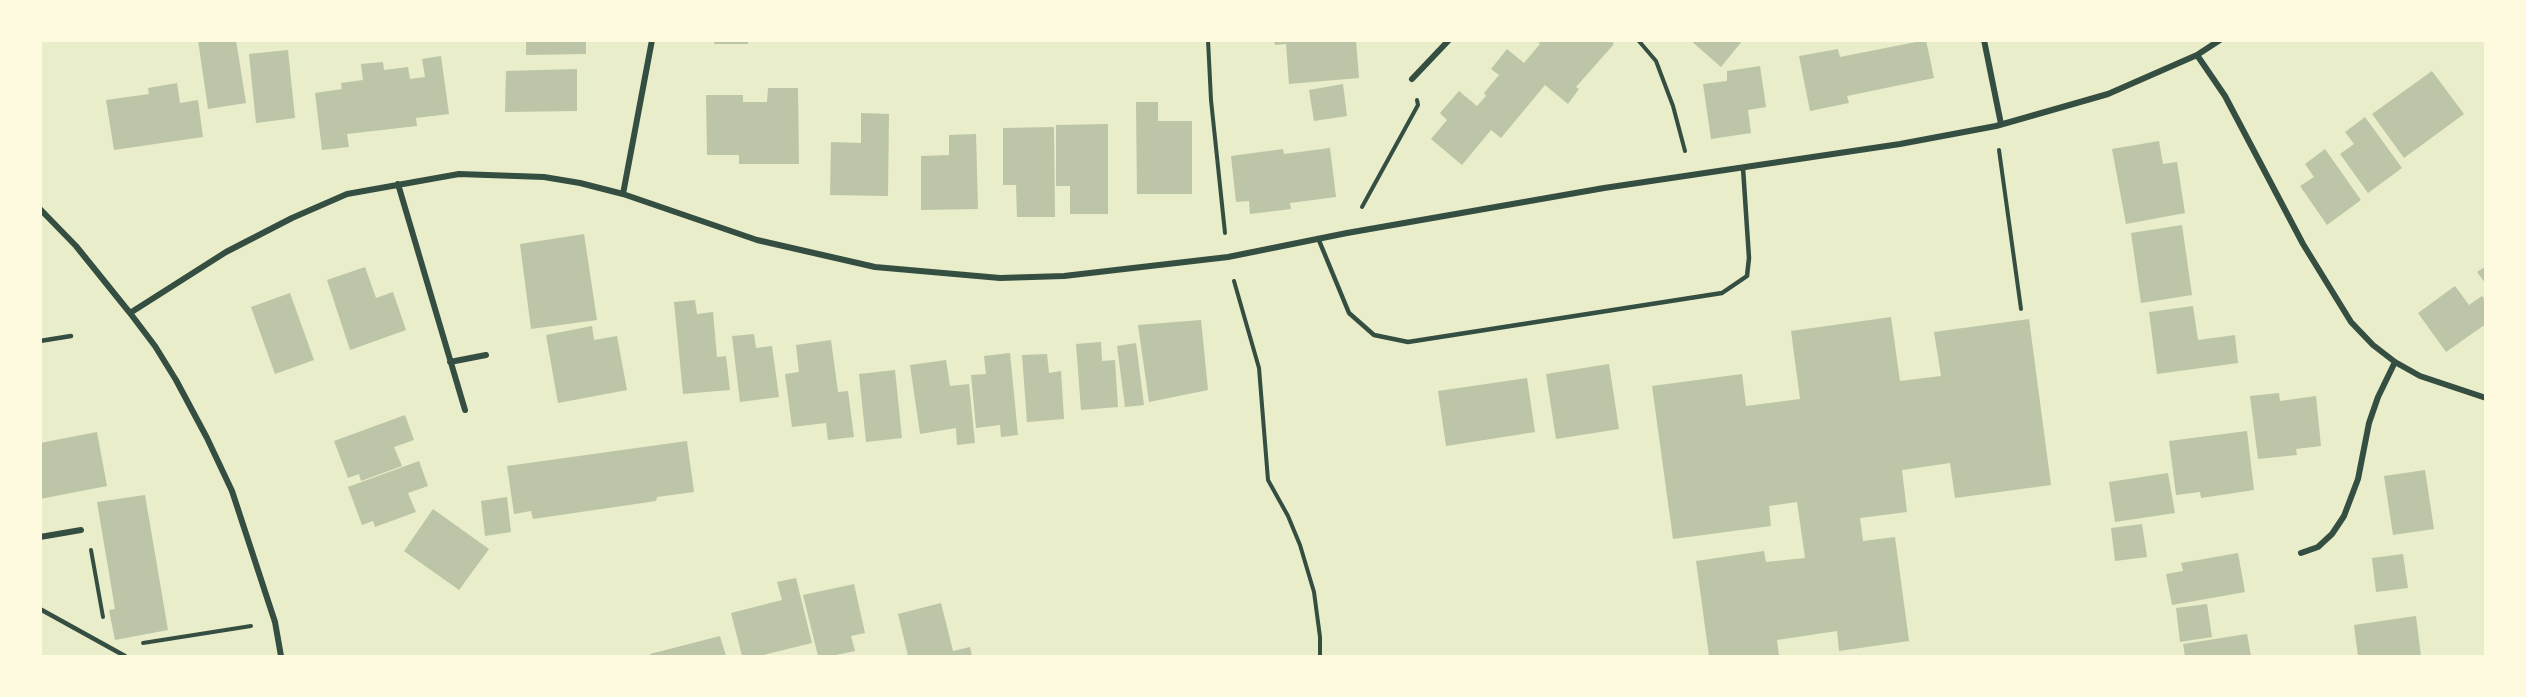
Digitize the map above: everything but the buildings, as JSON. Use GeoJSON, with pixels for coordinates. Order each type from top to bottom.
{"type":"FeatureCollection","features":[{"type":"Feature","properties":{"kind":"street"},"geometry":{"type":"LineString","coordinates":[[623,194],[652,40]]}},
{"type":"Feature","properties":{"kind":"street"},"geometry":{"type":"LineString","coordinates":[[1412,79],[1449,40]]}},
{"type":"Feature","properties":{"kind":"street"},"geometry":{"type":"LineString","coordinates":[[1984,40],[1998,125]]}},
{"type":"Feature","properties":{"kind":"street"},"geometry":{"type":"LineString","coordinates":[[130,313],[226,252],[284,222],[347,194],[459,174],[533,176],[580,183],[623,194],[757,240],[875,267],[1000,278],[1064,276],[1228,258],[1318,238],[1604,188],[1908,143],[1998,125],[2108,94],[2197,55],[2220,40]]}},
{"type":"Feature","properties":{"kind":"street"},"geometry":{"type":"LineString","coordinates":[[2197,55],[2225,96],[2303,244],[2351,322],[2373,345],[2395,362],[2420,376],[2486,398]]}},
{"type":"Feature","properties":{"kind":"street"},"geometry":{"type":"LineString","coordinates":[[398,184],[465,410]]}},
{"type":"Feature","properties":{"kind":"street"},"geometry":{"type":"LineString","coordinates":[[40,209],[76,246],[130,313],[166,363],[207,438],[232,491],[275,622],[280,657]]}},
{"type":"Feature","properties":{"kind":"street"},"geometry":{"type":"LineString","coordinates":[[450,362],[486,355]]}},
{"type":"Feature","properties":{"kind":"street"},"geometry":{"type":"LineString","coordinates":[[2301,553],[2318,547],[2332,534],[2344,516],[2358,479],[2369,423],[2378,397],[2395,362]]}},
{"type":"Feature","properties":{"kind":"street"},"geometry":{"type":"LineString","coordinates":[[40,537],[81,530]]}},
{"type":"Feature","properties":{"kind":"lane"},"geometry":{"type":"LineString","coordinates":[[1318,238],[1349,313],[1374,335],[1408,342],[1722,293],[1747,276],[1749,258],[1743,168]]}},
{"type":"Feature","properties":{"kind":"lane"},"geometry":{"type":"LineString","coordinates":[[40,341],[71,336]]}},
{"type":"Feature","properties":{"kind":"lane"},"geometry":{"type":"LineString","coordinates":[[40,609],[125,657]]}},
{"type":"Feature","properties":{"kind":"path"},"geometry":{"type":"LineString","coordinates":[[1208,40],[1211,100],[1228,258],[1259,368],[1268,480],[1288,516],[1300,545],[1314,592],[1320,637],[1320,657]]}},
{"type":"Feature","properties":{"kind":"path"},"geometry":{"type":"LineString","coordinates":[[1638,40],[1651,52],[1656,61],[1673,106],[1692,176]]}},
{"type":"Feature","properties":{"kind":"path"},"geometry":{"type":"LineString","coordinates":[[1347,233],[1418,105],[1412,79]]}},
{"type":"Feature","properties":{"kind":"path"},"geometry":{"type":"LineString","coordinates":[[1998,125],[2021,309]]}},
{"type":"Feature","properties":{"kind":"path"},"geometry":{"type":"LineString","coordinates":[[81,530],[87,528],[109,649],[275,622]]}}]}
